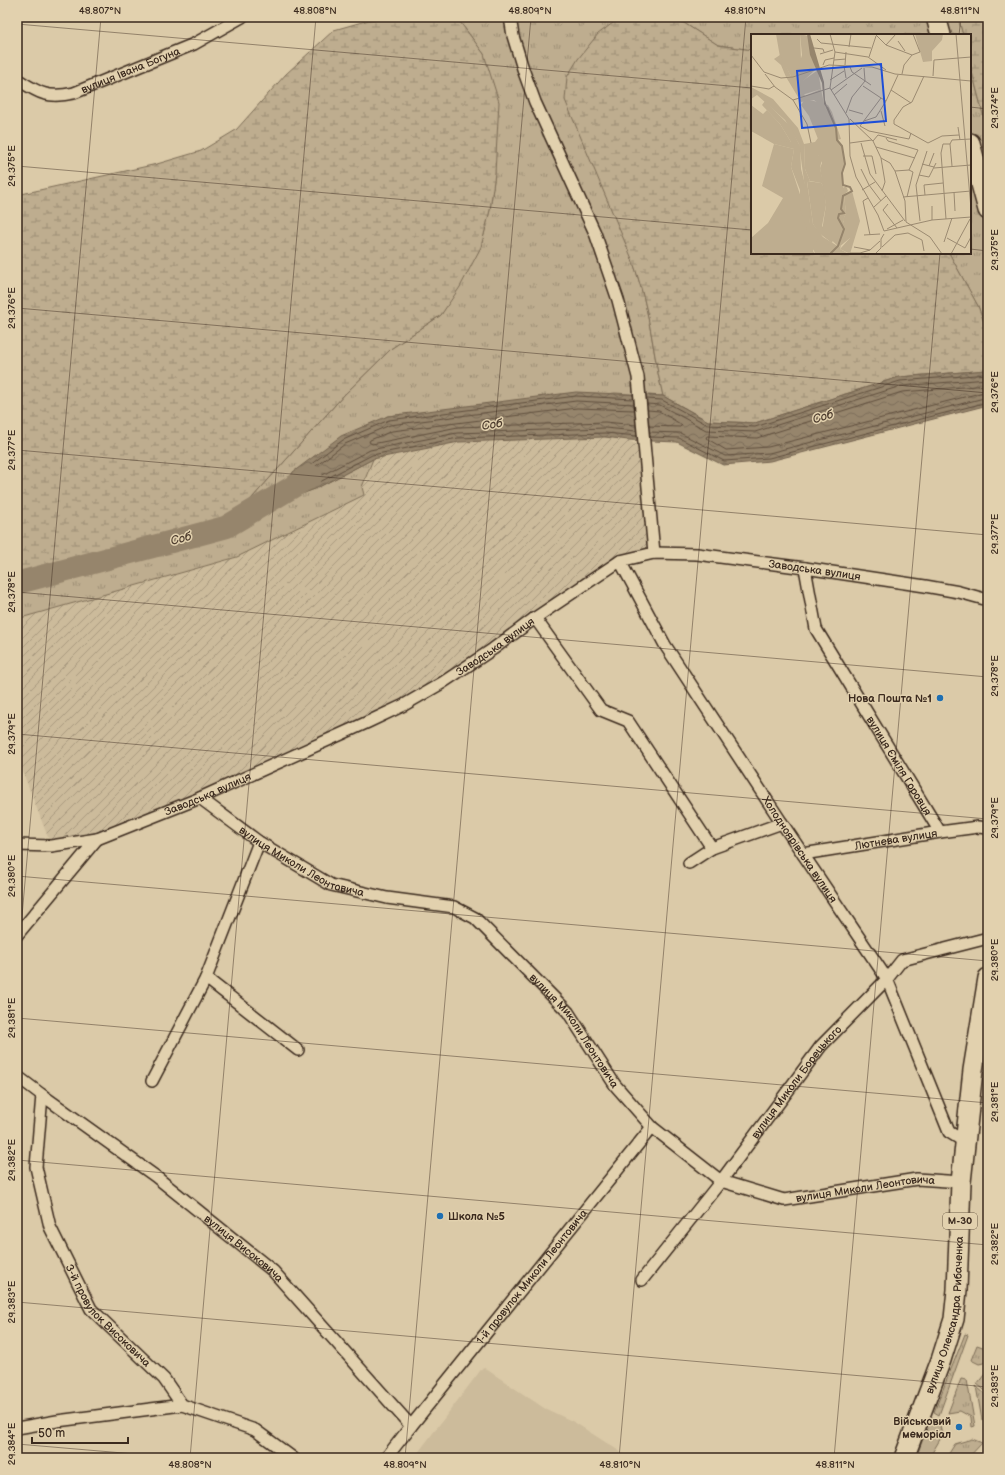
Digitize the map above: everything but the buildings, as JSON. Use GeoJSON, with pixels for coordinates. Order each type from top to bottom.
{"type":"FeatureCollection","features":[{"type":"Feature","properties":{"kind":"highway"},"geometry":{"type":"LineString","coordinates":[[936,17],[941,34]]}},
{"type":"Feature","properties":{"kind":"highway"},"geometry":{"type":"LineString","coordinates":[[971,147],[986,204]]}},
{"type":"Feature","properties":{"kind":"highway","name":"вулиця Олександра Рибаченка"},"geometry":{"type":"LineString","coordinates":[[904,1458],[941,1360],[954,1319],[957,1290],[961,1182],[973,1070],[988,978]]}},
{"type":"Feature","properties":{"kind":"street","name":"вулиця Івана Богуна"},"geometry":{"type":"LineString","coordinates":[[17,79],[37,92],[48,95],[60,96],[74,93],[194,44],[242,17]]}},
{"type":"Feature","properties":{"kind":"street"},"geometry":{"type":"LineString","coordinates":[[510,17],[513,36],[535,102],[595,233],[618,300],[638,377],[654,553]]}},
{"type":"Feature","properties":{"kind":"street","name":"Заводська вулиця"},"geometry":{"type":"LineString","coordinates":[[17,845],[51,846],[97,839],[200,798],[404,705],[442,683],[493,650],[535,618],[620,560],[654,553],[697,554],[806,568],[925,586],[959,592],[988,600]]}},
{"type":"Feature","properties":{"kind":"street","name":"Холодноярівська вулиця"},"geometry":{"type":"LineString","coordinates":[[620,560],[665,645],[887,979],[949,1132],[965,1142]]}},
{"type":"Feature","properties":{"kind":"street","name":"вулиця Єміля Горовця"},"geometry":{"type":"LineString","coordinates":[[806,568],[816,629],[940,832]]}},
{"type":"Feature","properties":{"kind":"street"},"geometry":{"type":"LineString","coordinates":[[535,618],[601,710],[628,721],[712,848]]}},
{"type":"Feature","properties":{"kind":"street","name":"вулиця Миколи Леонтовича"},"geometry":{"type":"LineString","coordinates":[[200,798],[258,842],[331,885],[387,898],[454,907],[475,918],[568,1012],[615,1085],[652,1127],[721,1181],[784,1200],[917,1179],[961,1182]]}},
{"type":"Feature","properties":{"kind":"street"},"geometry":{"type":"LineString","coordinates":[[689,863],[712,848],[782,823]]}},
{"type":"Feature","properties":{"kind":"street","name":"Лютнева вулиця"},"geometry":{"type":"LineString","coordinates":[[803,854],[940,832],[978,827],[988,828]]}},
{"type":"Feature","properties":{"kind":"street"},"geometry":{"type":"LineString","coordinates":[[17,935],[97,839]]}},
{"type":"Feature","properties":{"kind":"street"},"geometry":{"type":"LineString","coordinates":[[152,1081],[206,978],[258,842]]}},
{"type":"Feature","properties":{"kind":"street","name":"вулиця Миколи Борецького"},"geometry":{"type":"LineString","coordinates":[[642,1280],[721,1181],[821,1046],[887,979],[902,960],[988,938]]}},
{"type":"Feature","properties":{"kind":"street"},"geometry":{"type":"LineString","coordinates":[[206,978],[298,1050]]}},
{"type":"Feature","properties":{"kind":"street","name":"вулиця Високовича"},"geometry":{"type":"LineString","coordinates":[[17,1076],[155,1176],[273,1271],[411,1426]]}},
{"type":"Feature","properties":{"kind":"street","name":"3-й провулок Високовича"},"geometry":{"type":"LineString","coordinates":[[42,1095],[36,1167],[50,1227],[91,1309],[164,1379],[182,1405]]}},
{"type":"Feature","properties":{"kind":"street","name":"1-й провулок Миколи Леонтовича"},"geometry":{"type":"LineString","coordinates":[[411,1426],[652,1127]]}},
{"type":"Feature","properties":{"kind":"street"},"geometry":{"type":"LineString","coordinates":[[17,1428],[57,1421],[182,1405],[255,1430],[293,1458]]}},
{"type":"Feature","properties":{"kind":"street"},"geometry":{"type":"LineString","coordinates":[[386,1458],[411,1426]]}},
{"type":"Feature","properties":{"kind":"shaded area"},"geometry":{"type":"Polygon","coordinates":[[[605,437],[627,440],[645,448],[654,553],[620,561],[442,683],[97,839],[51,845],[17,757],[17,619],[237,557],[364,495],[362,487],[373,459],[459,442],[605,437]]]}},
{"type":"Feature","properties":{"kind":"shaded area"},"geometry":{"type":"Polygon","coordinates":[[[483,1367],[544,1408],[574,1422],[630,1458],[414,1458],[483,1367]]]}},
{"type":"Feature","properties":{"kind":"green space"},"geometry":{"type":"Polygon","coordinates":[[[395,17],[413,17],[460,22],[484,54],[499,102],[495,173],[490,210],[481,247],[460,287],[441,315],[392,348],[344,395],[226,527],[17,583],[17,195],[157,164],[201,151],[236,130],[286,74],[334,30],[369,20],[395,17]]]}},
{"type":"Feature","properties":{"kind":"green space"},"geometry":{"type":"Polygon","coordinates":[[[474,17],[621,17],[632,259],[647,312],[663,396],[615,393],[387,416],[284,492],[304,493],[315,489],[373,459],[362,487],[364,495],[237,557],[17,619],[17,583],[226,527],[344,395],[392,348],[441,315],[481,247],[490,210],[495,173],[484,54],[460,22],[474,17]]]}},
{"type":"Feature","properties":{"kind":"green space"},"geometry":{"type":"Polygon","coordinates":[[[621,17],[665,17],[684,23],[718,45],[751,50],[751,254],[950,254],[978,306],[988,333],[988,370],[899,377],[755,423],[708,421],[663,396],[647,312],[634,265],[565,100],[567,77],[578,59],[598,34],[621,17]]]}},
{"type":"Feature","properties":{"kind":"green space"},"geometry":{"type":"Polygon","coordinates":[[[665,17],[958,17],[963,34],[751,34],[751,50],[718,45],[684,23],[665,17]]]}},
{"type":"Feature","properties":{"kind":"green space"},"geometry":{"type":"Polygon","coordinates":[[[958,17],[988,17],[988,133],[971,68],[971,34],[963,34],[958,17]]]}},
{"type":"Feature","properties":{"kind":"green space"},"geometry":{"type":"Polygon","coordinates":[[[971,68],[988,133],[988,333],[978,306],[950,254],[971,254],[971,68]]]}},
{"type":"Feature","properties":{"kind":"green space"},"geometry":{"type":"Polygon","coordinates":[[[965,1334],[968,1335],[939,1415],[934,1412],[965,1334]]]}},
{"type":"Feature","properties":{"kind":"green space"},"geometry":{"type":"Polygon","coordinates":[[[977,1345],[988,1349],[988,1362],[979,1364],[971,1360],[977,1345]]]}},
{"type":"Feature","properties":{"kind":"green space"},"geometry":{"type":"Polygon","coordinates":[[[988,1370],[988,1393],[977,1384],[988,1370]]]}},
{"type":"Feature","properties":{"kind":"green space"},"geometry":{"type":"Polygon","coordinates":[[[961,1379],[967,1380],[975,1426],[972,1427],[971,1417],[960,1411],[948,1413],[961,1379]]]}},
{"type":"Feature","properties":{"kind":"green space"},"geometry":{"type":"Polygon","coordinates":[[[976,1386],[988,1397],[988,1414],[982,1420],[976,1386]]]}},
{"type":"Feature","properties":{"kind":"green space"},"geometry":{"type":"Polygon","coordinates":[[[931,1417],[939,1420],[942,1436],[929,1458],[916,1458],[931,1417]]]}},
{"type":"Feature","properties":{"kind":"green space"},"geometry":{"type":"Polygon","coordinates":[[[972,1439],[982,1443],[968,1458],[946,1458],[955,1444],[972,1439]]]}},
{"type":"Feature","properties":{"kind":"water"},"geometry":{"type":"Polygon","coordinates":[[[988,370],[988,405],[770,461],[723,465],[677,442],[628,440],[605,437],[459,442],[373,459],[315,489],[304,493],[284,492],[287,482],[293,472],[341,436],[388,416],[576,392],[663,396],[708,421],[755,423],[899,377],[988,370]]]}},
{"type":"Feature","properties":{"kind":"waterway","name":"Соб"},"geometry":{"type":"LineString","coordinates":[[17,583],[226,527],[311,476]]}},
{"type":"Feature","properties":{"kind":"place","name":"Нова Пошта №1"},"geometry":{"type":"Point","coordinates":[940,698]}},
{"type":"Feature","properties":{"kind":"place","name":"Школа №5"},"geometry":{"type":"Point","coordinates":[440,1216]}},
{"type":"Feature","properties":{"kind":"place","name":"Військовий меморіал"},"geometry":{"type":"Point","coordinates":[959,1427]}}]}
